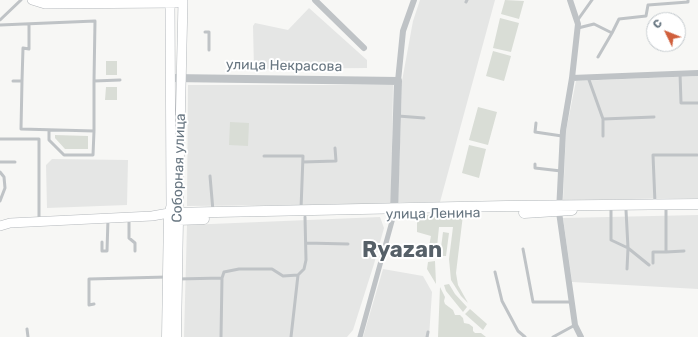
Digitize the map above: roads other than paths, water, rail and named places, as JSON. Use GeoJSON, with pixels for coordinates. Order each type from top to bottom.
{"type":"FeatureCollection","features":[{"type":"Feature","properties":{"kind":"main road"},"geometry":{"type":"LineString","coordinates":[[32,0],[46,4],[171,2],[183,0]]}},
{"type":"Feature","properties":{"kind":"main road","name":"Соборная улица"},"geometry":{"type":"LineString","coordinates":[[167,337],[172,278],[173,216],[184,32],[183,0]]}},
{"type":"Feature","properties":{"kind":"main road","name":"Соборная улица"},"geometry":{"type":"LineString","coordinates":[[171,2],[171,206],[173,216]]}},
{"type":"Feature","properties":{"kind":"main road","name":"улица Ленина"},"geometry":{"type":"LineString","coordinates":[[173,216],[559,209],[698,204]]}},
{"type":"Feature","properties":{"kind":"main road","name":"улица Ленина"},"geometry":{"type":"LineString","coordinates":[[559,209],[698,210]]}},
{"type":"Feature","properties":{"kind":"main road","name":"улица Ленина"},"geometry":{"type":"LineString","coordinates":[[173,216],[214,212],[303,214]]}},
{"type":"Feature","properties":{"kind":"main road"},"geometry":{"type":"LineString","coordinates":[[1,223],[173,216]]}},
{"type":"Feature","properties":{"kind":"main road","name":"Соборная улица"},"geometry":{"type":"LineString","coordinates":[[172,278],[176,337]]}},
{"type":"Feature","properties":{"kind":"street"},"geometry":{"type":"LineString","coordinates":[[315,0],[364,48]]}},
{"type":"Feature","properties":{"kind":"street"},"geometry":{"type":"LineString","coordinates":[[360,337],[394,212],[398,81],[403,31],[414,0]]}},
{"type":"Feature","properties":{"kind":"street"},"geometry":{"type":"LineString","coordinates":[[570,0],[577,25],[572,78],[562,136],[559,209],[572,302],[576,325],[581,337]]}},
{"type":"Feature","properties":{"kind":"street"},"geometry":{"type":"LineString","coordinates":[[572,78],[698,72]]}},
{"type":"Feature","properties":{"kind":"street","name":"улица Некрасова"},"geometry":{"type":"LineString","coordinates":[[171,78],[398,81]]}},
{"type":"Feature","properties":{"kind":"lane"},"geometry":{"type":"LineString","coordinates":[[0,20],[21,0]]}},
{"type":"Feature","properties":{"kind":"lane"},"geometry":{"type":"LineString","coordinates":[[577,25],[592,0]]}},
{"type":"Feature","properties":{"kind":"lane"},"geometry":{"type":"LineString","coordinates":[[598,57],[619,19],[646,16],[648,5],[688,2],[688,0]]}},
{"type":"Feature","properties":{"kind":"lane"},"geometry":{"type":"LineString","coordinates":[[0,25],[95,21],[94,155],[64,155],[49,140],[49,130]]}},
{"type":"Feature","properties":{"kind":"lane"},"geometry":{"type":"LineString","coordinates":[[29,24],[29,49],[23,48],[21,129],[94,131]]}},
{"type":"Feature","properties":{"kind":"lane"},"geometry":{"type":"LineString","coordinates":[[577,25],[594,24],[612,33]]}},
{"type":"Feature","properties":{"kind":"lane"},"geometry":{"type":"LineString","coordinates":[[205,32],[209,32],[209,50]]}},
{"type":"Feature","properties":{"kind":"lane"},"geometry":{"type":"LineString","coordinates":[[680,73],[682,103],[698,103]]}},
{"type":"Feature","properties":{"kind":"lane"},"geometry":{"type":"LineString","coordinates":[[588,77],[602,119],[603,136]]}},
{"type":"Feature","properties":{"kind":"lane"},"geometry":{"type":"LineString","coordinates":[[94,81],[120,80]]}},
{"type":"Feature","properties":{"kind":"lane"},"geometry":{"type":"LineString","coordinates":[[13,81],[22,81]]}},
{"type":"Feature","properties":{"kind":"lane"},"geometry":{"type":"LineString","coordinates":[[397,116],[424,118]]}},
{"type":"Feature","properties":{"kind":"lane"},"geometry":{"type":"LineString","coordinates":[[602,119],[654,117]]}},
{"type":"Feature","properties":{"kind":"lane"},"geometry":{"type":"LineString","coordinates":[[536,123],[535,132],[562,136]]}},
{"type":"Feature","properties":{"kind":"lane"},"geometry":{"type":"LineString","coordinates":[[0,138],[39,139],[39,221]]}},
{"type":"Feature","properties":{"kind":"lane"},"geometry":{"type":"LineString","coordinates":[[303,162],[336,162],[335,148]]}},
{"type":"Feature","properties":{"kind":"lane"},"geometry":{"type":"LineString","coordinates":[[655,205],[653,155],[697,155]]}},
{"type":"Feature","properties":{"kind":"lane"},"geometry":{"type":"LineString","coordinates":[[264,156],[303,156],[303,214],[306,244],[304,268],[298,275],[291,337]]}},
{"type":"Feature","properties":{"kind":"lane"},"geometry":{"type":"LineString","coordinates":[[0,162],[14,162]]}},
{"type":"Feature","properties":{"kind":"lane"},"geometry":{"type":"LineString","coordinates":[[535,164],[535,168],[561,171]]}},
{"type":"Feature","properties":{"kind":"lane"},"geometry":{"type":"LineString","coordinates":[[0,172],[4,177],[5,188],[0,201]]}},
{"type":"Feature","properties":{"kind":"lane"},"geometry":{"type":"LineString","coordinates":[[210,176],[214,212]]}},
{"type":"Feature","properties":{"kind":"lane"},"geometry":{"type":"LineString","coordinates":[[611,210],[611,240],[628,248],[649,265]]}},
{"type":"Feature","properties":{"kind":"lane"},"geometry":{"type":"LineString","coordinates":[[626,210],[628,248],[627,269]]}},
{"type":"Feature","properties":{"kind":"lane"},"geometry":{"type":"LineString","coordinates":[[666,210],[666,252]]}},
{"type":"Feature","properties":{"kind":"lane"},"geometry":{"type":"LineString","coordinates":[[129,217],[129,238],[135,243],[135,251]]}},
{"type":"Feature","properties":{"kind":"lane"},"geometry":{"type":"LineString","coordinates":[[102,242],[102,252],[107,251],[108,218]]}},
{"type":"Feature","properties":{"kind":"lane"},"geometry":{"type":"LineString","coordinates":[[306,244],[348,244]]}},
{"type":"Feature","properties":{"kind":"lane"},"geometry":{"type":"LineString","coordinates":[[523,249],[533,302],[572,302]]}},
{"type":"Feature","properties":{"kind":"lane"},"geometry":{"type":"LineString","coordinates":[[653,263],[653,252],[684,251]]}},
{"type":"Feature","properties":{"kind":"lane"},"geometry":{"type":"LineString","coordinates":[[221,337],[222,278],[224,272],[239,269],[272,270],[284,276],[298,275]]}},
{"type":"Feature","properties":{"kind":"lane"},"geometry":{"type":"LineString","coordinates":[[496,272],[502,301],[518,331],[525,337]]}},
{"type":"Feature","properties":{"kind":"lane"},"geometry":{"type":"LineString","coordinates":[[94,304],[89,304],[89,279],[222,278]]}},
{"type":"Feature","properties":{"kind":"lane"},"geometry":{"type":"LineString","coordinates":[[553,337],[576,325]]}},
{"type":"Feature","properties":{"kind":"lane"},"geometry":{"type":"LineString","coordinates":[[28,329],[28,337]]}},
{"type":"Feature","properties":{"kind":"lane"},"geometry":{"type":"LineString","coordinates":[[427,337],[428,332]]}},
{"type":"Feature","properties":{"kind":"district","name":"Ryazan"},"geometry":{"type":"Point","coordinates":[402,251]}}]}
